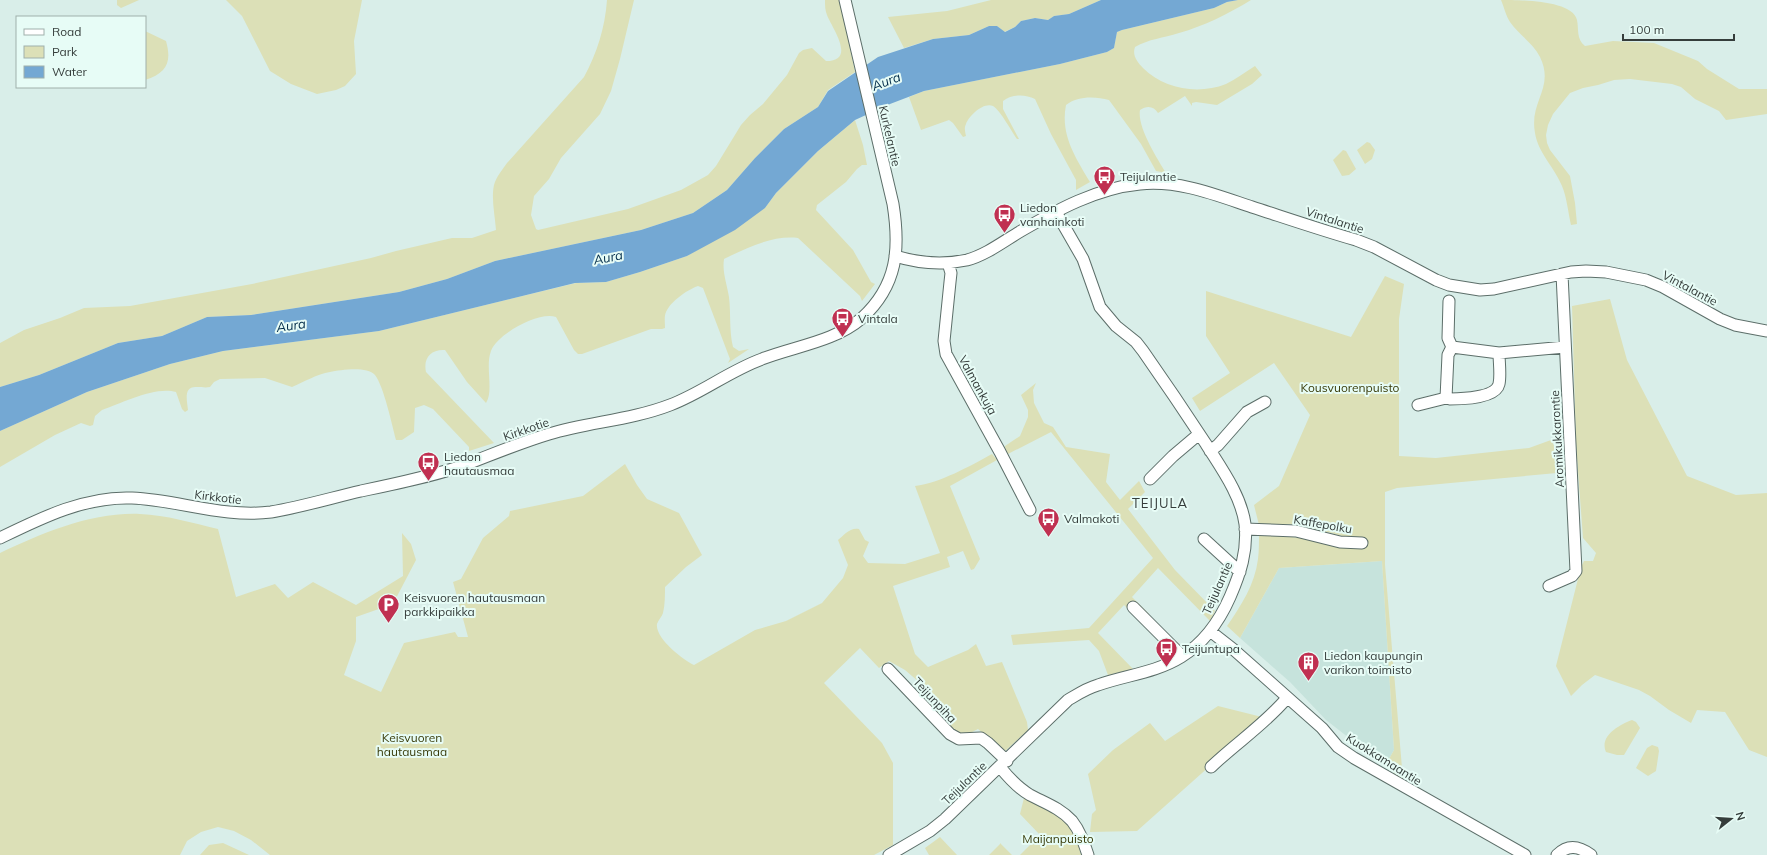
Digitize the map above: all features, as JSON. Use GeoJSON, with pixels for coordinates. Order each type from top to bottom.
{"type":"FeatureCollection","features":[{"type":"Feature","properties":{"kind":"street","name":"Kurkelantie"},"geometry":{"type":"LineString","coordinates":[[845,0],[893,204],[897,230],[895,256]]}},
{"type":"Feature","properties":{"kind":"street","name":"Vintalantie"},"geometry":{"type":"LineString","coordinates":[[895,256],[908,260],[948,263],[969,259],[989,250],[1056,212],[1095,194],[1140,184],[1173,184],[1206,192],[1360,241],[1449,285],[1480,290],[1494,289],[1562,274],[1586,271],[1606,272],[1646,280],[1663,287],[1720,319],[1735,325],[1767,331]]}},
{"type":"Feature","properties":{"kind":"street","name":"Teijulantie"},"geometry":{"type":"LineString","coordinates":[[889,855],[930,831],[1003,764],[1068,700],[1098,684],[1159,668],[1182,656],[1210,631],[1220,616],[1240,572],[1250,529],[1239,501],[1200,434],[1143,351],[1136,342],[1116,326],[1100,308],[1083,259],[1056,212]]}},
{"type":"Feature","properties":{"kind":"street","name":"Kirkkotie"},"geometry":{"type":"LineString","coordinates":[[0,538],[63,510],[97,501],[116,499],[131,498],[154,500],[233,513],[275,511],[438,472],[570,428],[651,412],[682,400],[746,365],[831,337],[854,324],[870,309],[884,288],[893,271],[895,256]]}},
{"type":"Feature","properties":{"kind":"street","name":"Valmankuja"},"geometry":{"type":"LineString","coordinates":[[948,263],[951,272],[944,341],[946,354],[1030,510]]}},
{"type":"Feature","properties":{"kind":"street","name":"Aromikukkarontie"},"geometry":{"type":"LineString","coordinates":[[1549,586],[1572,576],[1576,571],[1562,274]]}},
{"type":"Feature","properties":{"kind":"street"},"geometry":{"type":"LineString","coordinates":[[1449,301],[1448,338],[1452,347]]}},
{"type":"Feature","properties":{"kind":"street"},"geometry":{"type":"LineString","coordinates":[[1452,347],[1499,352],[1565,347]]}},
{"type":"Feature","properties":{"kind":"street"},"geometry":{"type":"LineString","coordinates":[[1446,398],[1448,355],[1452,347]]}},
{"type":"Feature","properties":{"kind":"street"},"geometry":{"type":"LineString","coordinates":[[1418,405],[1446,398],[1450,400],[1487,395],[1496,390],[1498,385],[1499,352]]}},
{"type":"Feature","properties":{"kind":"street"},"geometry":{"type":"LineString","coordinates":[[1210,451],[1218,445],[1231,428],[1247,412],[1265,402]]}},
{"type":"Feature","properties":{"kind":"street"},"geometry":{"type":"LineString","coordinates":[[1150,479],[1173,456],[1200,434]]}},
{"type":"Feature","properties":{"kind":"street","name":"Kaffepolku"},"geometry":{"type":"LineString","coordinates":[[1250,529],[1296,531],[1340,542],[1362,543]]}},
{"type":"Feature","properties":{"kind":"street"},"geometry":{"type":"LineString","coordinates":[[1204,539],[1240,572]]}},
{"type":"Feature","properties":{"kind":"street"},"geometry":{"type":"LineString","coordinates":[[1133,607],[1182,656]]}},
{"type":"Feature","properties":{"kind":"street","name":"Kuokkamaantie"},"geometry":{"type":"LineString","coordinates":[[1210,631],[1233,649],[1322,728],[1338,747],[1354,758],[1525,855]]}},
{"type":"Feature","properties":{"kind":"street","name":"Teijunpiha"},"geometry":{"type":"LineString","coordinates":[[888,669],[950,734],[960,739],[981,738],[988,743],[1020,788],[1029,795],[1056,808],[1072,822],[1082,837],[1088,855]]}},
{"type":"Feature","properties":{"kind":"street"},"geometry":{"type":"LineString","coordinates":[[1211,767],[1227,752],[1267,720],[1287,698]]}},
{"type":"Feature","properties":{"kind":"street"},"geometry":{"type":"LineString","coordinates":[[1556,855],[1562,850],[1571,847],[1582,849],[1591,855]]}},
{"type":"Feature","properties":{"kind":"shaded area"},"geometry":{"type":"Polygon","coordinates":[[[1382,561],[1394,750],[1385,766],[1326,720],[1290,682],[1240,638],[1279,568],[1382,561]]]}},
{"type":"Feature","properties":{"kind":"green space"},"geometry":{"type":"Polygon","coordinates":[[[117,0],[139,0],[121,8],[117,5],[117,0]]]}},
{"type":"Feature","properties":{"kind":"green space"},"geometry":{"type":"Polygon","coordinates":[[[226,0],[362,0],[354,41],[356,74],[345,86],[336,90],[317,94],[291,84],[270,71],[242,16],[226,0]]]}},
{"type":"Feature","properties":{"kind":"green space"},"geometry":{"type":"Polygon","coordinates":[[[607,0],[634,0],[611,91],[600,114],[561,158],[549,179],[534,196],[531,215],[536,229],[538,230],[628,209],[681,190],[708,175],[716,166],[741,125],[763,104],[787,75],[799,53],[803,50],[812,48],[826,61],[835,60],[840,56],[840,43],[826,13],[825,0],[840,0],[855,72],[828,90],[818,107],[784,129],[755,158],[727,190],[693,213],[641,230],[495,261],[447,279],[399,292],[251,315],[207,317],[162,336],[118,343],[39,375],[0,387],[0,343],[24,330],[84,308],[130,306],[252,284],[371,258],[452,238],[472,238],[496,230],[493,196],[496,179],[507,163],[584,77],[600,40],[607,0]]]}},
{"type":"Feature","properties":{"kind":"green space"},"geometry":{"type":"Polygon","coordinates":[[[991,0],[1101,0],[1069,14],[1054,16],[1048,20],[1035,18],[1021,21],[1015,27],[1004,32],[997,26],[989,26],[969,35],[933,39],[904,48],[888,17],[947,11],[991,0]]]}},
{"type":"Feature","properties":{"kind":"green space"},"geometry":{"type":"Polygon","coordinates":[[[1251,0],[1225,15],[1207,23],[1146,42],[1135,47],[1134,53],[1136,58],[1143,68],[1151,75],[1161,81],[1182,88],[1204,89],[1226,84],[1255,66],[1262,75],[1252,84],[1217,105],[1196,102],[1192,103],[1192,106],[1185,96],[1158,113],[1150,107],[1145,107],[1140,110],[1140,117],[1145,133],[1153,151],[1166,173],[1156,171],[1141,144],[1109,100],[1098,98],[1081,98],[1066,105],[1065,126],[1070,146],[1090,182],[1076,190],[1076,180],[1051,134],[1035,99],[1027,96],[1019,96],[1010,97],[1003,101],[1003,109],[1019,139],[1017,139],[996,108],[989,105],[977,110],[970,117],[965,127],[966,136],[963,137],[949,120],[921,130],[909,97],[924,91],[1060,64],[1107,52],[1114,48],[1117,32],[1122,30],[1214,8],[1227,2],[1251,0]]]}},
{"type":"Feature","properties":{"kind":"green space"},"geometry":{"type":"Polygon","coordinates":[[[1501,0],[1544,2],[1566,8],[1573,13],[1577,20],[1579,37],[1585,46],[1613,41],[1654,43],[1698,61],[1707,69],[1739,89],[1767,89],[1767,114],[1726,120],[1719,111],[1695,99],[1681,87],[1672,84],[1630,79],[1614,80],[1570,93],[1553,114],[1548,125],[1546,135],[1550,150],[1570,176],[1577,224],[1571,225],[1564,191],[1559,179],[1543,154],[1535,133],[1535,112],[1545,77],[1544,68],[1537,52],[1510,22],[1501,0]]]}},
{"type":"Feature","properties":{"kind":"green space"},"geometry":{"type":"Polygon","coordinates":[[[146,31],[166,41],[168,48],[168,61],[166,66],[158,74],[146,80],[146,31]]]}},
{"type":"Feature","properties":{"kind":"green space"},"geometry":{"type":"Polygon","coordinates":[[[855,120],[863,145],[867,165],[862,165],[857,169],[846,182],[817,205],[816,210],[853,250],[871,282],[875,284],[862,301],[860,296],[798,238],[779,238],[769,240],[724,259],[733,347],[739,351],[749,349],[728,363],[730,359],[703,288],[698,286],[680,296],[668,308],[665,315],[665,328],[651,329],[582,354],[578,354],[574,350],[556,317],[540,317],[519,325],[501,338],[491,351],[489,357],[490,385],[486,403],[467,382],[445,350],[436,351],[429,355],[425,367],[426,372],[494,443],[469,451],[469,447],[433,409],[424,405],[415,408],[414,432],[402,440],[396,440],[385,397],[375,375],[366,370],[354,369],[325,373],[292,387],[265,378],[220,379],[214,382],[210,387],[193,387],[190,389],[187,394],[188,410],[185,412],[182,409],[176,392],[158,391],[149,393],[102,410],[95,416],[93,425],[90,426],[81,423],[55,435],[0,467],[0,431],[87,392],[170,364],[223,351],[379,331],[576,283],[606,282],[687,256],[765,208],[776,193],[818,151],[855,120]]]}},
{"type":"Feature","properties":{"kind":"green space"},"geometry":{"type":"Polygon","coordinates":[[[1367,142],[1370,143],[1375,150],[1372,159],[1365,164],[1357,150],[1367,142]]]}},
{"type":"Feature","properties":{"kind":"green space"},"geometry":{"type":"Polygon","coordinates":[[[1343,150],[1346,151],[1356,169],[1349,175],[1342,176],[1333,160],[1343,150]]]}},
{"type":"Feature","properties":{"kind":"green space","name":"Kousvuorenpuisto"},"geometry":{"type":"Polygon","coordinates":[[[1385,276],[1404,284],[1399,319],[1399,456],[1436,458],[1529,448],[1551,440],[1568,472],[1397,488],[1385,492],[1385,565],[1403,780],[1385,766],[1394,750],[1382,561],[1279,568],[1240,638],[1227,626],[1251,586],[1258,559],[1259,534],[1302,538],[1346,537],[1297,524],[1259,525],[1254,505],[1279,486],[1310,415],[1274,363],[1200,411],[1192,398],[1230,373],[1206,336],[1206,291],[1351,337],[1385,276]]]}},
{"type":"Feature","properties":{"kind":"green space"},"geometry":{"type":"Polygon","coordinates":[[[1610,299],[1627,360],[1687,476],[1736,495],[1767,493],[1767,757],[1749,750],[1725,712],[1697,710],[1691,723],[1639,690],[1595,675],[1571,696],[1556,666],[1581,567],[1584,561],[1593,561],[1596,553],[1583,538],[1576,444],[1572,306],[1610,299]]]}},
{"type":"Feature","properties":{"kind":"green space"},"geometry":{"type":"Polygon","coordinates":[[[1036,383],[1033,390],[1034,403],[1044,423],[1053,427],[1066,447],[1110,454],[1106,482],[1120,500],[1139,481],[1145,492],[1128,509],[1175,570],[1215,611],[1210,621],[1158,568],[1132,597],[1149,614],[1141,622],[1124,605],[1098,633],[1133,669],[1108,675],[1099,651],[1089,640],[1013,645],[1011,635],[1089,628],[1153,558],[1051,432],[1006,455],[1005,446],[1020,436],[1028,417],[1028,410],[1021,395],[1036,383]]]}},
{"type":"Feature","properties":{"kind":"green space","name":"Keisvuoren hautausmaa"},"geometry":{"type":"Polygon","coordinates":[[[992,454],[997,460],[950,486],[980,559],[974,569],[971,570],[963,551],[947,557],[950,567],[893,586],[915,654],[928,667],[968,650],[976,644],[986,666],[1002,662],[1027,722],[1028,730],[1004,752],[978,729],[964,736],[955,733],[920,695],[919,682],[905,670],[889,661],[879,668],[860,648],[824,683],[882,743],[893,763],[893,845],[874,855],[270,855],[251,840],[234,831],[218,827],[201,832],[187,841],[180,855],[0,855],[0,553],[50,531],[86,520],[122,514],[160,516],[218,529],[236,597],[275,584],[288,598],[313,582],[356,605],[403,576],[402,533],[411,544],[416,560],[393,604],[356,617],[356,641],[344,675],[381,692],[404,643],[455,632],[458,637],[468,637],[453,582],[461,579],[483,538],[509,516],[510,511],[583,496],[625,464],[647,499],[679,513],[702,555],[686,567],[665,587],[665,603],[663,613],[657,624],[660,636],[665,642],[677,654],[694,665],[755,630],[786,621],[822,603],[843,578],[848,565],[838,540],[850,530],[859,529],[865,540],[869,542],[863,556],[868,563],[905,564],[940,553],[915,486],[945,478],[992,454]]]}},
{"type":"Feature","properties":{"kind":"green space"},"geometry":{"type":"Polygon","coordinates":[[[1218,706],[1262,717],[1137,831],[1090,832],[1092,814],[1096,810],[1088,774],[1113,750],[1150,723],[1165,741],[1218,706]]]}},
{"type":"Feature","properties":{"kind":"green space"},"geometry":{"type":"Polygon","coordinates":[[[1632,720],[1636,722],[1640,728],[1624,755],[1606,752],[1605,741],[1608,736],[1616,728],[1632,720]]]}},
{"type":"Feature","properties":{"kind":"green space"},"geometry":{"type":"Polygon","coordinates":[[[1652,745],[1658,747],[1659,751],[1656,771],[1648,776],[1636,768],[1647,748],[1652,745]]]}},
{"type":"Feature","properties":{"kind":"green space","name":"Maijanpuisto"},"geometry":{"type":"Polygon","coordinates":[[[1024,798],[1046,807],[1068,824],[1078,843],[1081,855],[1020,855],[1040,835],[1020,814],[1024,798]]]}},
{"type":"Feature","properties":{"kind":"green space"},"geometry":{"type":"Polygon","coordinates":[[[940,837],[957,855],[929,855],[925,848],[940,837]]]}},
{"type":"Feature","properties":{"kind":"green space"},"geometry":{"type":"Polygon","coordinates":[[[223,843],[249,855],[200,855],[209,845],[223,843]]]}},
{"type":"Feature","properties":{"kind":"green space","name":"Maijanpuisto"},"geometry":{"type":"Polygon","coordinates":[[[1000,843],[1012,855],[989,855],[1000,843]]]}},
{"type":"Feature","properties":{"kind":"water","name":"Aura"},"geometry":{"type":"Polygon","coordinates":[[[1101,0],[1238,0],[1227,2],[1214,8],[1122,30],[1117,32],[1114,48],[1107,52],[1060,64],[924,91],[855,120],[818,151],[776,193],[765,208],[735,230],[687,256],[606,282],[575,283],[379,331],[223,351],[170,364],[87,392],[0,431],[0,387],[39,375],[118,343],[162,336],[207,317],[251,315],[399,292],[447,279],[495,261],[641,230],[693,213],[727,190],[755,158],[784,129],[818,107],[828,91],[878,57],[933,39],[969,35],[989,26],[997,26],[1005,32],[1015,27],[1021,21],[1035,18],[1048,20],[1054,16],[1069,14],[1101,0]]]}},
{"type":"Feature","properties":{"kind":"place","name":"Teijulantie"},"geometry":{"type":"Point","coordinates":[1105,196]}},
{"type":"Feature","properties":{"kind":"place","name":"Liedon vanhainkoti"},"geometry":{"type":"Point","coordinates":[1004,234]}},
{"type":"Feature","properties":{"kind":"place","name":"Vintala"},"geometry":{"type":"Point","coordinates":[843,338]}},
{"type":"Feature","properties":{"kind":"place","name":"Liedon hautausmaa"},"geometry":{"type":"Point","coordinates":[429,482]}},
{"type":"Feature","properties":{"kind":"place","name":"Valmakoti"},"geometry":{"type":"Point","coordinates":[1048,538]}},
{"type":"Feature","properties":{"kind":"place","name":"Keisvuoren hautausmaan parkkipaikka"},"geometry":{"type":"Point","coordinates":[389,624]}},
{"type":"Feature","properties":{"kind":"place","name":"Teijuntupa"},"geometry":{"type":"Point","coordinates":[1166,668]}},
{"type":"Feature","properties":{"kind":"place","name":"Liedon kaupungin varikon toimisto"},"geometry":{"type":"Point","coordinates":[1309,682]}},
{"type":"Feature","properties":{"kind":"district","name":"TEIJULA"},"geometry":{"type":"Point","coordinates":[1160,503]}}]}
